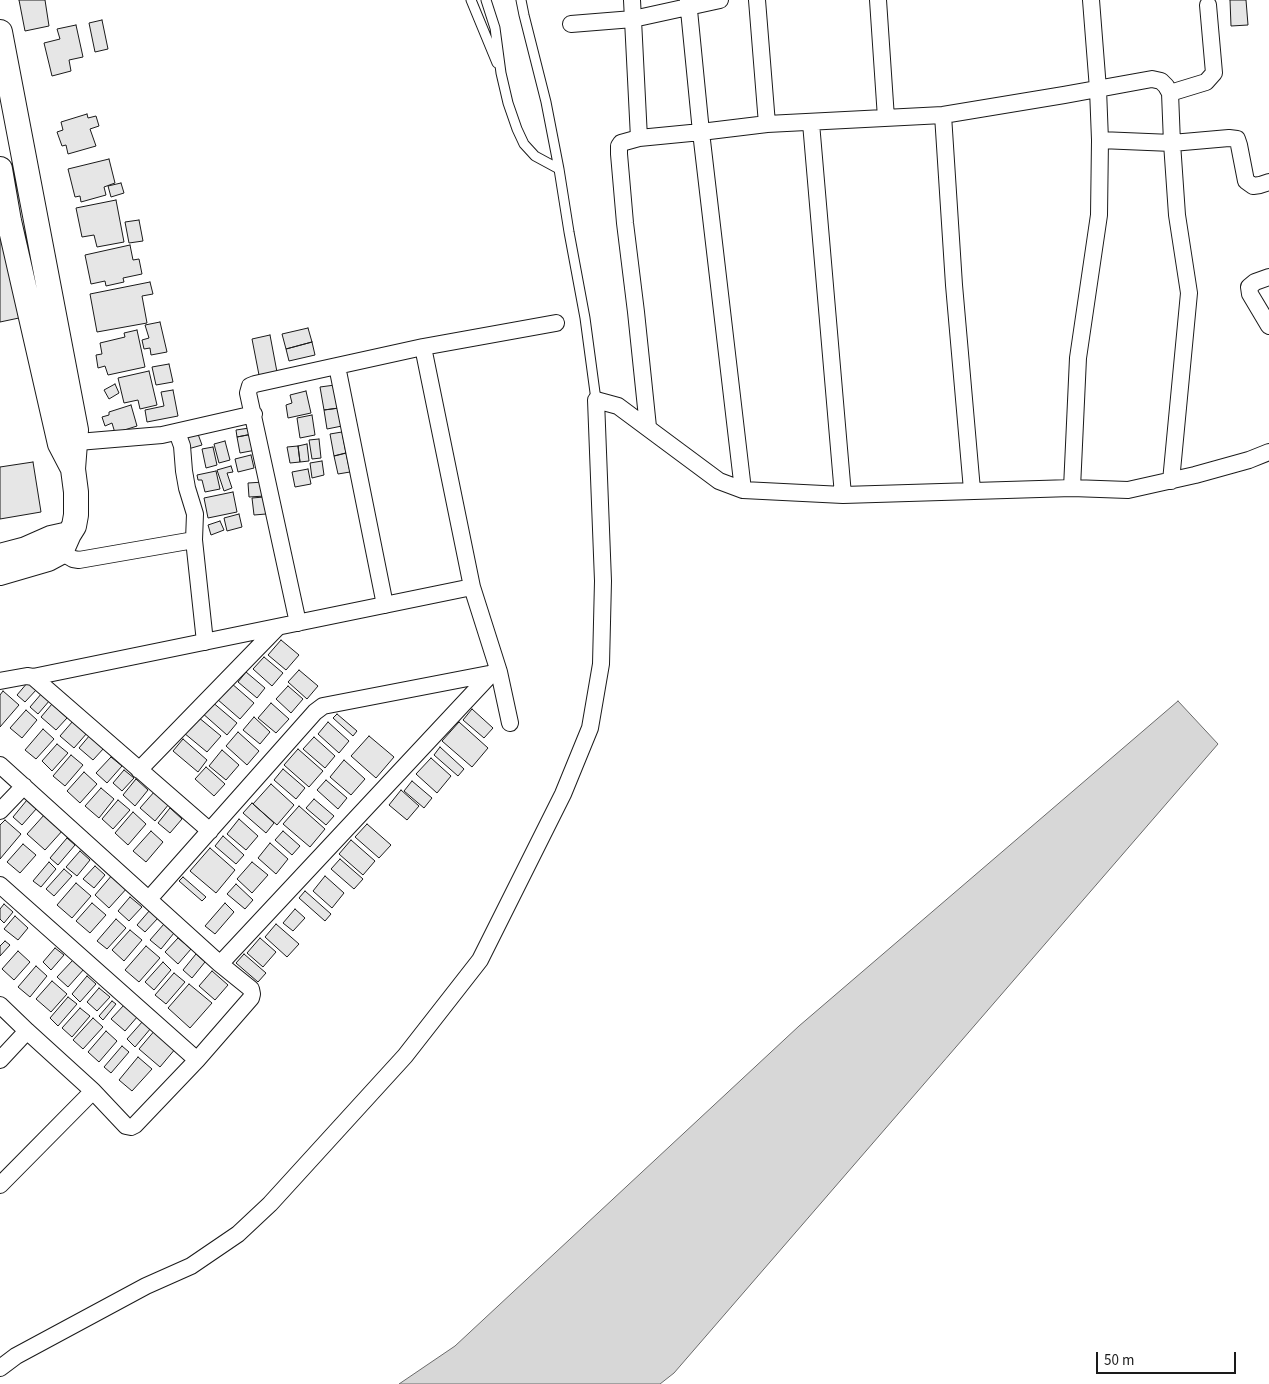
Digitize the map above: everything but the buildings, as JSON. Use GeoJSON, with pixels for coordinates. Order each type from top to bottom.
{"type":"FeatureCollection","features":[{"type":"Feature","properties":{"kind":"street"},"geometry":{"type":"LineString","coordinates":[[632,0],[639,138]]}},
{"type":"Feature","properties":{"kind":"street"},"geometry":{"type":"LineString","coordinates":[[571,24],[633,19],[688,3],[720,0]]}},
{"type":"Feature","properties":{"kind":"street"},"geometry":{"type":"LineString","coordinates":[[757,0],[767,124]]}},
{"type":"Feature","properties":{"kind":"street"},"geometry":{"type":"LineString","coordinates":[[878,0],[886,118]]}},
{"type":"Feature","properties":{"kind":"street"},"geometry":{"type":"LineString","coordinates":[[1072,488],[1078,358],[1099,215],[1100,140],[1091,0]]}},
{"type":"Feature","properties":{"kind":"street"},"geometry":{"type":"LineString","coordinates":[[688,3],[701,132],[743,490]]}},
{"type":"Feature","properties":{"kind":"street"},"geometry":{"type":"LineString","coordinates":[[1170,93],[1206,82],[1214,73],[1208,5]]}},
{"type":"Feature","properties":{"kind":"street"},"geometry":{"type":"LineString","coordinates":[[0,32],[76,430],[68,443]]}},
{"type":"Feature","properties":{"kind":"street"},"geometry":{"type":"LineString","coordinates":[[648,427],[625,223],[619,146],[621,142],[639,138],[767,124],[943,115],[1152,79],[1161,81],[1170,93],[1177,214],[1189,293],[1171,481]]}},
{"type":"Feature","properties":{"kind":"street"},"geometry":{"type":"LineString","coordinates":[[943,115],[954,285],[972,490]]}},
{"type":"Feature","properties":{"kind":"street"},"geometry":{"type":"LineString","coordinates":[[811,122],[843,495]]}},
{"type":"Feature","properties":{"kind":"street"},"geometry":{"type":"LineString","coordinates":[[1100,140],[1172,143],[1237,139],[1246,181],[1253,186],[1269,182]]}},
{"type":"Feature","properties":{"kind":"street"},"geometry":{"type":"LineString","coordinates":[[0,169],[9,220],[68,443],[76,492],[74,526],[60,541],[48,559],[0,573]]}},
{"type":"Feature","properties":{"kind":"street"},"geometry":{"type":"LineString","coordinates":[[9,220],[35,218]]}},
{"type":"Feature","properties":{"kind":"street"},"geometry":{"type":"LineString","coordinates":[[1269,277],[1255,282],[1248,287],[1250,294],[1269,326]]}},
{"type":"Feature","properties":{"kind":"street"},"geometry":{"type":"LineString","coordinates":[[298,623],[248,390],[252,384],[422,347],[556,323]]}},
{"type":"Feature","properties":{"kind":"street"},"geometry":{"type":"LineString","coordinates":[[422,347],[472,587],[510,722]]}},
{"type":"Feature","properties":{"kind":"street"},"geometry":{"type":"LineString","coordinates":[[337,366],[385,605]]}},
{"type":"Feature","properties":{"kind":"street"},"geometry":{"type":"LineString","coordinates":[[0,1368],[16,1356],[146,1286],[191,1266],[238,1234],[270,1204],[405,1056],[480,960],[563,794],[590,728],[601,664],[603,581],[596,400],[618,406],[719,481],[743,490],[843,495],[1072,488],[1128,490],[1171,481],[1249,460],[1269,452]]}},
{"type":"Feature","properties":{"kind":"street"},"geometry":{"type":"LineString","coordinates":[[68,443],[162,435],[254,414]]}},
{"type":"Feature","properties":{"kind":"street"},"geometry":{"type":"LineString","coordinates":[[177,432],[182,446],[187,488],[195,514],[194,540],[205,642]]}},
{"type":"Feature","properties":{"kind":"street"},"geometry":{"type":"LineString","coordinates":[[60,541],[73,559],[79,560],[194,540]]}},
{"type":"Feature","properties":{"kind":"street"},"geometry":{"type":"LineString","coordinates":[[0,556],[60,541]]}},
{"type":"Feature","properties":{"kind":"street"},"geometry":{"type":"LineString","coordinates":[[0,681],[27,676],[33,677],[472,587]]}},
{"type":"Feature","properties":{"kind":"street"},"geometry":{"type":"LineString","coordinates":[[140,770],[278,627]]}},
{"type":"Feature","properties":{"kind":"street"},"geometry":{"type":"LineString","coordinates":[[149,899],[315,712],[323,706],[496,673]]}},
{"type":"Feature","properties":{"kind":"street"},"geometry":{"type":"LineString","coordinates":[[220,964],[496,673]]}},
{"type":"Feature","properties":{"kind":"street"},"geometry":{"type":"LineString","coordinates":[[33,677],[210,831]]}},
{"type":"Feature","properties":{"kind":"street"},"geometry":{"type":"LineString","coordinates":[[0,765],[220,964],[251,988],[252,994],[251,998],[197,1060],[131,1127],[126,1126],[93,1091],[0,1004]]}},
{"type":"Feature","properties":{"kind":"street"},"geometry":{"type":"LineString","coordinates":[[0,811],[24,786]]}},
{"type":"Feature","properties":{"kind":"street"},"geometry":{"type":"LineString","coordinates":[[0,885],[197,1060]]}},
{"type":"Feature","properties":{"kind":"street"},"geometry":{"type":"LineString","coordinates":[[0,1060],[27,1031]]}},
{"type":"Feature","properties":{"kind":"street"},"geometry":{"type":"LineString","coordinates":[[0,1185],[93,1091]]}},
{"type":"Feature","properties":{"kind":"lane"},"geometry":{"type":"LineString","coordinates":[[470,0],[501,73]]}},
{"type":"Feature","properties":{"kind":"lane"},"geometry":{"type":"LineString","coordinates":[[486,0],[495,28],[501,73],[508,103],[517,129],[524,144],[535,156],[560,169]]}},
{"type":"Feature","properties":{"kind":"lane"},"geometry":{"type":"LineString","coordinates":[[521,0],[560,169],[569,232],[585,318],[596,400]]}},
{"type":"Feature","properties":{"kind":"shaded area"},"geometry":{"type":"Polygon","coordinates":[[[1178,701],[1218,744],[674,1373],[660,1384],[399,1384],[455,1346],[799,1026],[1178,701]]]}}]}
